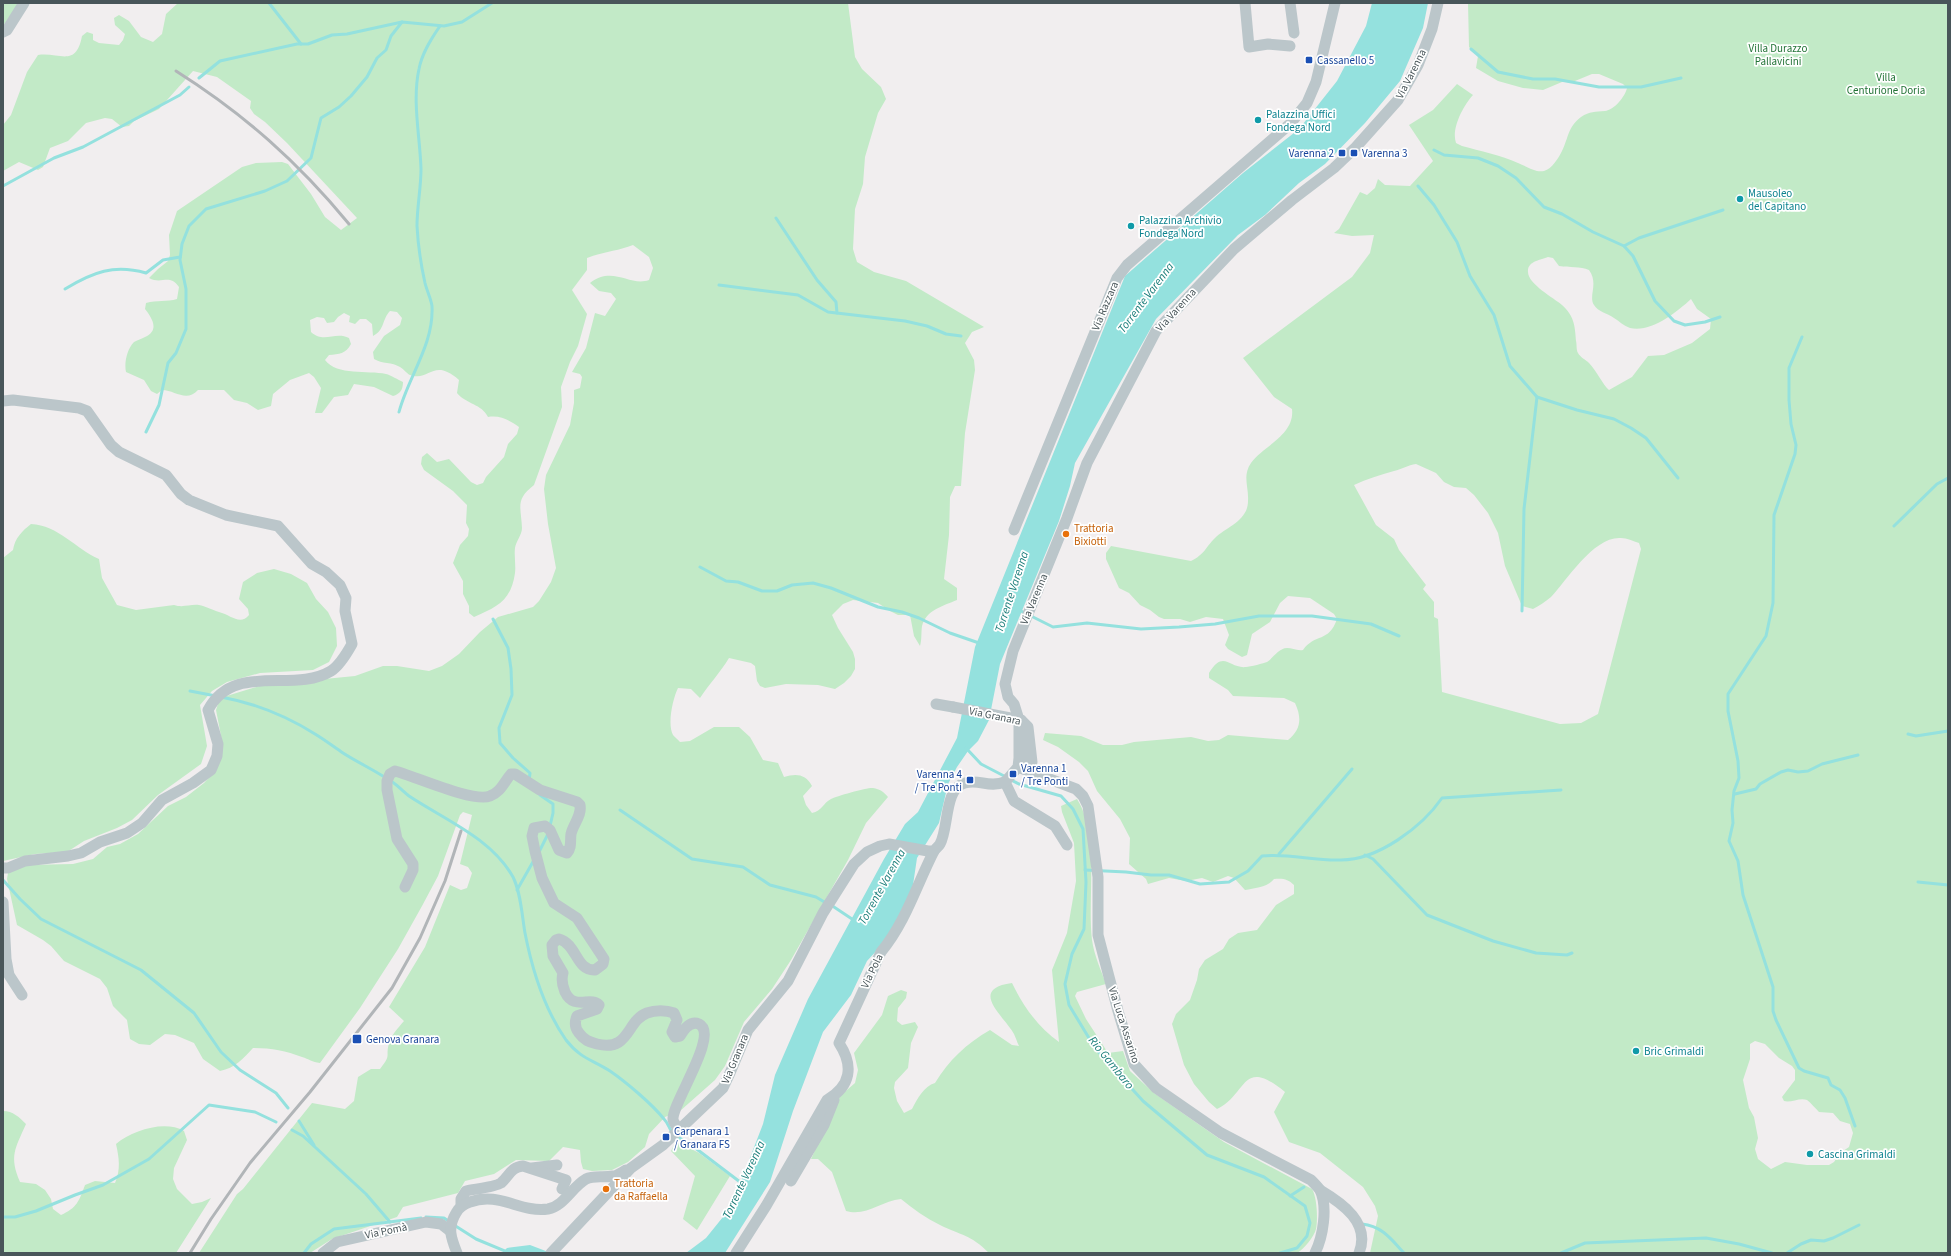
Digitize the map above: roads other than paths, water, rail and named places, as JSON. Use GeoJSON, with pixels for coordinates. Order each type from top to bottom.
{"type":"FeatureCollection","features":[{"type":"Feature","properties":{"kind":"street"},"geometry":{"type":"LineString","coordinates":[[3,32],[7,30],[24,3]]}},
{"type":"Feature","properties":{"kind":"street"},"geometry":{"type":"LineString","coordinates":[[1245,3],[1249,48],[1268,44],[1290,46]]}},
{"type":"Feature","properties":{"kind":"street"},"geometry":{"type":"LineString","coordinates":[[1290,3],[1294,33]]}},
{"type":"Feature","properties":{"kind":"street","name":"Via Razzara"},"geometry":{"type":"LineString","coordinates":[[1014,530],[1117,278],[1127,265],[1290,124],[1307,103],[1316,82],[1335,3]]}},
{"type":"Feature","properties":{"kind":"street","name":"Via Varenna"},"geometry":{"type":"LineString","coordinates":[[1016,769],[1019,720],[1014,704],[1008,697],[1004,684],[1013,651],[1065,525],[1087,463],[1156,331],[1234,249],[1292,200],[1334,168],[1356,147],[1398,100],[1418,65],[1432,29],[1438,3]]}},
{"type":"Feature","properties":{"kind":"street"},"geometry":{"type":"LineString","coordinates":[[3,401],[13,400],[79,408],[87,412],[111,445],[119,452],[166,475],[181,494],[189,500],[226,515],[278,526],[312,564],[326,572],[340,585],[346,598],[345,611],[352,644],[332,670],[320,676],[249,681],[214,698],[208,710],[218,744],[217,756],[211,770],[193,783],[162,800],[142,823],[126,833],[100,842],[81,853],[24,861],[8,868],[3,868]]}},
{"type":"Feature","properties":{"kind":"street","name":"Via Granara"},"geometry":{"type":"LineString","coordinates":[[936,704],[1022,720],[1028,727],[1031,764],[1028,763],[1024,738],[1019,736]]}},
{"type":"Feature","properties":{"kind":"street"},"geometry":{"type":"LineString","coordinates":[[931,851],[940,844],[948,807],[957,788],[964,783],[972,782],[996,786],[1005,782],[1016,769]]}},
{"type":"Feature","properties":{"kind":"street","name":"Via Luca Assarino"},"geometry":{"type":"LineString","coordinates":[[1016,769],[1076,789],[1083,796],[1088,806],[1098,877],[1098,935],[1134,1064],[1156,1088],[1221,1133],[1311,1180],[1320,1190],[1340,1202],[1354,1217],[1363,1236],[1359,1253]]}},
{"type":"Feature","properties":{"kind":"street"},"geometry":{"type":"LineString","coordinates":[[405,886],[413,870],[413,864],[398,839],[387,790],[387,781],[390,774],[395,770],[466,795],[483,798],[496,793],[511,774],[515,774],[540,790],[577,802],[580,805],[580,812],[573,827],[570,848],[567,853],[559,850],[550,830],[545,826],[534,828],[532,836],[542,878],[554,903],[577,918],[604,959],[603,964],[595,970],[587,969],[581,964],[572,948],[560,939],[556,940],[552,945],[553,956],[563,973],[561,980],[567,997],[577,1002],[594,1002],[599,1005],[597,1009],[577,1016],[575,1021],[576,1030],[586,1041],[607,1046],[614,1044],[623,1038],[640,1018],[648,1012],[668,1011],[674,1013],[676,1020],[672,1032],[675,1037],[680,1036],[685,1028],[692,1024],[699,1024],[703,1027],[705,1036],[697,1063],[674,1108],[673,1120],[678,1130]]}},
{"type":"Feature","properties":{"kind":"street"},"geometry":{"type":"LineString","coordinates":[[1005,782],[1014,801],[1055,826],[1067,845]]}},
{"type":"Feature","properties":{"kind":"street","name":"Via Granara"},"geometry":{"type":"LineString","coordinates":[[552,1250],[631,1168],[663,1145],[722,1088],[748,1030],[788,981],[823,914],[854,864],[867,852],[889,844],[931,851]]}},
{"type":"Feature","properties":{"kind":"street","name":"Via Pola"},"geometry":{"type":"LineString","coordinates":[[791,1181],[824,1125],[837,1094],[845,1084],[848,1070],[846,1054],[839,1043],[881,952],[890,941],[908,908],[931,851]]}},
{"type":"Feature","properties":{"kind":"street"},"geometry":{"type":"LineString","coordinates":[[3,902],[6,959],[9,975],[22,995]]}},
{"type":"Feature","properties":{"kind":"street","name":"Via Pola"},"geometry":{"type":"LineString","coordinates":[[736,1253],[766,1206],[827,1100],[837,1094]]}},
{"type":"Feature","properties":{"kind":"street"},"geometry":{"type":"LineString","coordinates":[[529,1168],[557,1165]]}},
{"type":"Feature","properties":{"kind":"street"},"geometry":{"type":"LineString","coordinates":[[462,1206],[461,1199],[466,1191],[500,1184],[511,1171],[518,1166],[566,1180],[562,1189]]}},
{"type":"Feature","properties":{"kind":"street"},"geometry":{"type":"LineString","coordinates":[[457,1253],[451,1224],[462,1206],[476,1200],[488,1198],[534,1208],[549,1209],[556,1206],[586,1179],[594,1176],[614,1176],[631,1168]]}},
{"type":"Feature","properties":{"kind":"street"},"geometry":{"type":"LineString","coordinates":[[1315,1253],[1324,1222],[1324,1209],[1320,1190]]}},
{"type":"Feature","properties":{"kind":"street","name":"Via Pomà"},"geometry":{"type":"LineString","coordinates":[[323,1253],[337,1242],[426,1222],[451,1224]]}},
{"type":"Feature","properties":{"kind":"water","name":"Torrente Varenna"},"geometry":{"type":"Polygon","coordinates":[[[1372,3],[1428,3],[1423,28],[1400,81],[1365,123],[1325,164],[1299,183],[1265,215],[1238,235],[1156,319],[1075,463],[1070,486],[1059,521],[1000,664],[989,720],[978,741],[968,751],[948,784],[939,823],[917,858],[913,885],[900,919],[880,947],[867,961],[851,995],[823,1032],[793,1111],[770,1182],[725,1253],[686,1253],[706,1238],[731,1207],[763,1124],[775,1075],[808,999],[884,859],[905,824],[918,812],[957,738],[975,647],[1125,276],[1243,173],[1299,129],[1337,81],[1366,26],[1372,3]]]}},
{"type":"Feature","properties":{"kind":"water"},"geometry":{"type":"Polygon","coordinates":[[[530,1245],[551,1253],[502,1253],[507,1248],[530,1245]]]}},
{"type":"Feature","properties":{"kind":"waterway"},"geometry":{"type":"LineString","coordinates":[[269,3],[301,44]]}},
{"type":"Feature","properties":{"kind":"waterway"},"geometry":{"type":"LineString","coordinates":[[199,78],[220,61],[297,44],[308,44],[332,35],[347,34],[402,22],[444,26],[462,22],[492,3]]}},
{"type":"Feature","properties":{"kind":"waterway"},"geometry":{"type":"LineString","coordinates":[[146,432],[159,405],[168,363],[176,353],[186,329],[186,289],[180,260],[182,244],[189,226],[206,209],[265,191],[287,181],[311,158],[321,118],[339,107],[351,96],[367,77],[377,58],[386,50],[391,36],[402,22]]}},
{"type":"Feature","properties":{"kind":"waterway"},"geometry":{"type":"LineString","coordinates":[[399,412],[425,347],[432,320],[432,306],[426,286],[417,233],[421,169],[416,93],[422,57],[440,26]]}},
{"type":"Feature","properties":{"kind":"waterway"},"geometry":{"type":"LineString","coordinates":[[1471,49],[1498,72],[1533,79],[1555,79],[1599,87],[1641,87],[1681,78]]}},
{"type":"Feature","properties":{"kind":"waterway"},"geometry":{"type":"LineString","coordinates":[[3,186],[54,158],[83,147],[180,95],[189,87]]}},
{"type":"Feature","properties":{"kind":"waterway"},"geometry":{"type":"LineString","coordinates":[[1434,150],[1444,155],[1478,158],[1498,166],[1516,178],[1544,207],[1562,214],[1593,232],[1624,246],[1633,256],[1655,301],[1674,321],[1685,325],[1705,322],[1720,317]]}},
{"type":"Feature","properties":{"kind":"waterway"},"geometry":{"type":"LineString","coordinates":[[1418,186],[1434,205],[1457,242],[1470,276],[1494,315],[1510,366],[1537,397],[1524,509],[1522,611]]}},
{"type":"Feature","properties":{"kind":"waterway"},"geometry":{"type":"LineString","coordinates":[[1624,246],[1639,238],[1723,210]]}},
{"type":"Feature","properties":{"kind":"waterway"},"geometry":{"type":"LineString","coordinates":[[776,218],[817,280],[836,302],[837,313]]}},
{"type":"Feature","properties":{"kind":"waterway"},"geometry":{"type":"LineString","coordinates":[[65,289],[85,278],[104,271],[124,269],[146,273],[163,260],[180,257]]}},
{"type":"Feature","properties":{"kind":"waterway"},"geometry":{"type":"LineString","coordinates":[[719,285],[798,295],[828,312],[905,321],[927,326],[946,334],[961,336]]}},
{"type":"Feature","properties":{"kind":"waterway"},"geometry":{"type":"LineString","coordinates":[[1802,337],[1789,368],[1791,424],[1796,445],[1795,454],[1774,515],[1773,603],[1766,636],[1728,694],[1728,711],[1738,761],[1739,778],[1734,791],[1732,810],[1733,823],[1729,841],[1738,861],[1743,895],[1773,987],[1773,1011],[1776,1020],[1799,1068],[1804,1071],[1828,1078],[1831,1085],[1840,1090],[1845,1098],[1855,1126]]}},
{"type":"Feature","properties":{"kind":"waterway"},"geometry":{"type":"LineString","coordinates":[[1537,397],[1577,410],[1614,419],[1631,428],[1646,438],[1678,478]]}},
{"type":"Feature","properties":{"kind":"waterway"},"geometry":{"type":"LineString","coordinates":[[1894,526],[1937,484],[1948,478]]}},
{"type":"Feature","properties":{"kind":"waterway"},"geometry":{"type":"LineString","coordinates":[[700,567],[726,581],[738,582],[762,591],[777,591],[792,585],[813,583],[831,588],[878,607],[902,612],[919,618],[950,633],[979,643]]}},
{"type":"Feature","properties":{"kind":"waterway","name":"Torrente Varenna"},"geometry":{"type":"LineString","coordinates":[[1019,610],[1053,627],[1087,623],[1141,629],[1215,624],[1259,616],[1312,616],[1371,624],[1399,636]]}},
{"type":"Feature","properties":{"kind":"waterway"},"geometry":{"type":"LineString","coordinates":[[493,619],[508,648],[511,669],[512,695],[499,728],[500,743],[513,758],[530,773],[529,781]]}},
{"type":"Feature","properties":{"kind":"waterway"},"geometry":{"type":"LineString","coordinates":[[190,691],[216,696]]}},
{"type":"Feature","properties":{"kind":"waterway"},"geometry":{"type":"LineString","coordinates":[[221,697],[270,711],[294,722],[386,778]]}},
{"type":"Feature","properties":{"kind":"waterway"},"geometry":{"type":"LineString","coordinates":[[1908,734],[1916,736],[1948,731]]}},
{"type":"Feature","properties":{"kind":"waterway","name":"Rio Gambaro"},"geometry":{"type":"LineString","coordinates":[[966,748],[981,764],[1006,777]]}},
{"type":"Feature","properties":{"kind":"waterway"},"geometry":{"type":"LineString","coordinates":[[1735,794],[1756,789],[1760,784],[1781,772],[1788,770],[1798,772],[1808,771],[1822,764],[1858,755]]}},
{"type":"Feature","properties":{"kind":"waterway"},"geometry":{"type":"LineString","coordinates":[[1279,854],[1352,769]]}},
{"type":"Feature","properties":{"kind":"waterway","name":"Rio Gambaro"},"geometry":{"type":"LineString","coordinates":[[1011,780],[1019,784],[1061,796],[1073,809],[1083,829],[1086,882],[1084,929],[1072,954],[1065,984],[1069,1005],[1095,1048],[1143,1101],[1207,1155],[1264,1177],[1305,1206],[1310,1223],[1307,1236],[1297,1248],[1280,1253]]}},
{"type":"Feature","properties":{"kind":"waterway"},"geometry":{"type":"LineString","coordinates":[[391,781],[409,796],[480,841],[493,851],[504,863],[516,883],[520,897],[528,947],[540,989],[558,1028],[566,1040],[577,1051],[586,1058],[610,1071],[646,1100],[659,1113],[672,1132]]}},
{"type":"Feature","properties":{"kind":"waterway"},"geometry":{"type":"LineString","coordinates":[[1085,870],[1169,875],[1200,884],[1229,882],[1248,871],[1262,856],[1272,855],[1341,860],[1355,859],[1370,854],[1398,840],[1411,830],[1423,820],[1442,798],[1561,790]]}},
{"type":"Feature","properties":{"kind":"waterway"},"geometry":{"type":"LineString","coordinates":[[540,795],[553,804],[553,813],[550,826]]}},
{"type":"Feature","properties":{"kind":"waterway"},"geometry":{"type":"LineString","coordinates":[[620,810],[692,859],[743,867],[770,885],[816,897],[826,903]]}},
{"type":"Feature","properties":{"kind":"waterway"},"geometry":{"type":"LineString","coordinates":[[539,852],[548,834]]}},
{"type":"Feature","properties":{"kind":"waterway"},"geometry":{"type":"LineString","coordinates":[[1365,855],[1373,859],[1427,915],[1493,941],[1536,953],[1567,955],[1572,953]]}},
{"type":"Feature","properties":{"kind":"waterway"},"geometry":{"type":"LineString","coordinates":[[517,890],[534,860]]}},
{"type":"Feature","properties":{"kind":"waterway"},"geometry":{"type":"LineString","coordinates":[[3,880],[41,919],[141,970],[194,1013],[221,1052],[240,1070],[276,1093],[288,1108]]}},
{"type":"Feature","properties":{"kind":"waterway"},"geometry":{"type":"LineString","coordinates":[[1918,882],[1948,885]]}},
{"type":"Feature","properties":{"kind":"waterway","name":"Torrente Varenna"},"geometry":{"type":"LineString","coordinates":[[831,905],[855,921]]}},
{"type":"Feature","properties":{"kind":"waterway"},"geometry":{"type":"LineString","coordinates":[[3,1217],[15,1217],[36,1211],[103,1185],[149,1159],[209,1105],[255,1112],[276,1122]]}},
{"type":"Feature","properties":{"kind":"waterway"},"geometry":{"type":"LineString","coordinates":[[299,1121],[314,1145]]}},
{"type":"Feature","properties":{"kind":"waterway"},"geometry":{"type":"LineString","coordinates":[[292,1130],[303,1136],[366,1194],[390,1222]]}},
{"type":"Feature","properties":{"kind":"waterway","name":"Torrente Varenna"},"geometry":{"type":"LineString","coordinates":[[676,1136],[690,1144],[744,1185]]}},
{"type":"Feature","properties":{"kind":"waterway"},"geometry":{"type":"LineString","coordinates":[[1290,1196],[1304,1187]]}},
{"type":"Feature","properties":{"kind":"waterway"},"geometry":{"type":"LineString","coordinates":[[426,1217],[444,1218],[450,1222]]}},
{"type":"Feature","properties":{"kind":"waterway"},"geometry":{"type":"LineString","coordinates":[[304,1253],[311,1244],[334,1229],[421,1218]]}},
{"type":"Feature","properties":{"kind":"waterway"},"geometry":{"type":"LineString","coordinates":[[1362,1224],[1381,1230],[1404,1253]]}},
{"type":"Feature","properties":{"kind":"waterway"},"geometry":{"type":"LineString","coordinates":[[454,1225],[476,1239],[510,1253]]}},
{"type":"Feature","properties":{"kind":"waterway"},"geometry":{"type":"LineString","coordinates":[[1787,1253],[1801,1244],[1811,1240],[1824,1241],[1859,1225]]}},
{"type":"Feature","properties":{"kind":"waterway"},"geometry":{"type":"LineString","coordinates":[[1561,1253],[1585,1243],[1706,1238],[1739,1244],[1772,1253]]}},
{"type":"Feature","properties":{"kind":"railway"},"geometry":{"type":"LineString","coordinates":[[176,71],[225,104],[269,140],[310,180],[349,224]]}},
{"type":"Feature","properties":{"kind":"railway"},"geometry":{"type":"LineString","coordinates":[[190,1253],[211,1219],[250,1163],[310,1092],[392,988],[420,938],[445,881],[461,831]]}},
{"type":"Feature","properties":{"kind":"place","name":"Cassanello 5"},"geometry":{"type":"Point","coordinates":[1309,60]}},
{"type":"Feature","properties":{"kind":"place","name":"Palazzina Uffici Fondega Nord"},"geometry":{"type":"Point","coordinates":[1258,120]}},
{"type":"Feature","properties":{"kind":"place","name":"Varenna 2"},"geometry":{"type":"Point","coordinates":[1342,153]}},
{"type":"Feature","properties":{"kind":"place","name":"Varenna 3"},"geometry":{"type":"Point","coordinates":[1354,153]}},
{"type":"Feature","properties":{"kind":"place","name":"Mausoleo del Capitano"},"geometry":{"type":"Point","coordinates":[1740,199]}},
{"type":"Feature","properties":{"kind":"place","name":"Palazzina Archivio Fondega Nord"},"geometry":{"type":"Point","coordinates":[1131,226]}},
{"type":"Feature","properties":{"kind":"place","name":"Trattoria Bixiotti"},"geometry":{"type":"Point","coordinates":[1066,534]}},
{"type":"Feature","properties":{"kind":"place","name":"Varenna 1 / Tre Ponti"},"geometry":{"type":"Point","coordinates":[1013,774]}},
{"type":"Feature","properties":{"kind":"place","name":"Varenna 4 / Tre Ponti"},"geometry":{"type":"Point","coordinates":[970,780]}},
{"type":"Feature","properties":{"kind":"place","name":"Genova Granara"},"geometry":{"type":"Point","coordinates":[357,1039]}},
{"type":"Feature","properties":{"kind":"place","name":"Bric Grimaldi"},"geometry":{"type":"Point","coordinates":[1636,1051]}},
{"type":"Feature","properties":{"kind":"place","name":"Carpenara 1 / Granara FS"},"geometry":{"type":"Point","coordinates":[666,1137]}},
{"type":"Feature","properties":{"kind":"place","name":"Cascina Grimaldi"},"geometry":{"type":"Point","coordinates":[1810,1154]}},
{"type":"Feature","properties":{"kind":"place","name":"Trattoria da Raffaella"},"geometry":{"type":"Point","coordinates":[606,1189]}},
{"type":"Feature","properties":{"kind":"park label","name":"Villa Durazzo Pallavicini"},"geometry":{"type":"Point","coordinates":[1778,54]}},
{"type":"Feature","properties":{"kind":"park label","name":"Villa Centurione Doria"},"geometry":{"type":"Point","coordinates":[1886,83]}}]}
